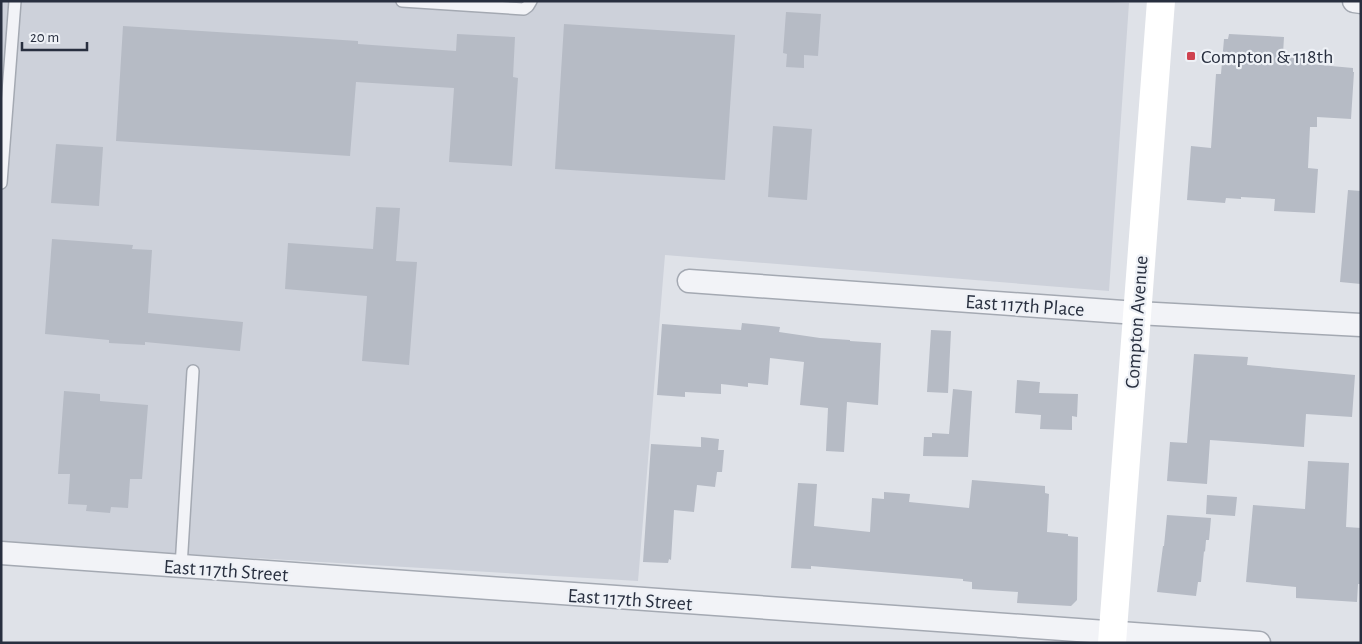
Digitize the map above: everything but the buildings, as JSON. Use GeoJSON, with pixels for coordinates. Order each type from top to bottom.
{"type":"FeatureCollection","features":[{"type":"Feature","properties":{"kind":"main road","name":"Compton Avenue"},"geometry":{"type":"LineString","coordinates":[[1113,638],[1161,1]]}},
{"type":"Feature","properties":{"kind":"street"},"geometry":{"type":"LineString","coordinates":[[1354,1],[1361,2]]}},
{"type":"Feature","properties":{"kind":"street","name":"East 117th Place"},"geometry":{"type":"LineString","coordinates":[[689,281],[1137,313],[1361,325]]}},
{"type":"Feature","properties":{"kind":"street","name":"East 117th Street"},"geometry":{"type":"LineString","coordinates":[[1,553],[1113,638],[1259,643]]}},
{"type":"Feature","properties":{"kind":"lane"},"geometry":{"type":"LineString","coordinates":[[1,183],[15,1]]}},
{"type":"Feature","properties":{"kind":"lane"},"geometry":{"type":"LineString","coordinates":[[402,1],[524,9],[531,1]]}},
{"type":"Feature","properties":{"kind":"lane"},"geometry":{"type":"LineString","coordinates":[[181,567],[193,371]]}},
{"type":"Feature","properties":{"kind":"shaded area"},"geometry":{"type":"Polygon","coordinates":[[[1,1],[1097,1],[1129,3],[1109,291],[665,255],[638,581],[1,543],[1,1]]]}},
{"type":"Feature","properties":{"kind":"place","name":"Compton & 118th"},"geometry":{"type":"Point","coordinates":[1191,56]}}]}
